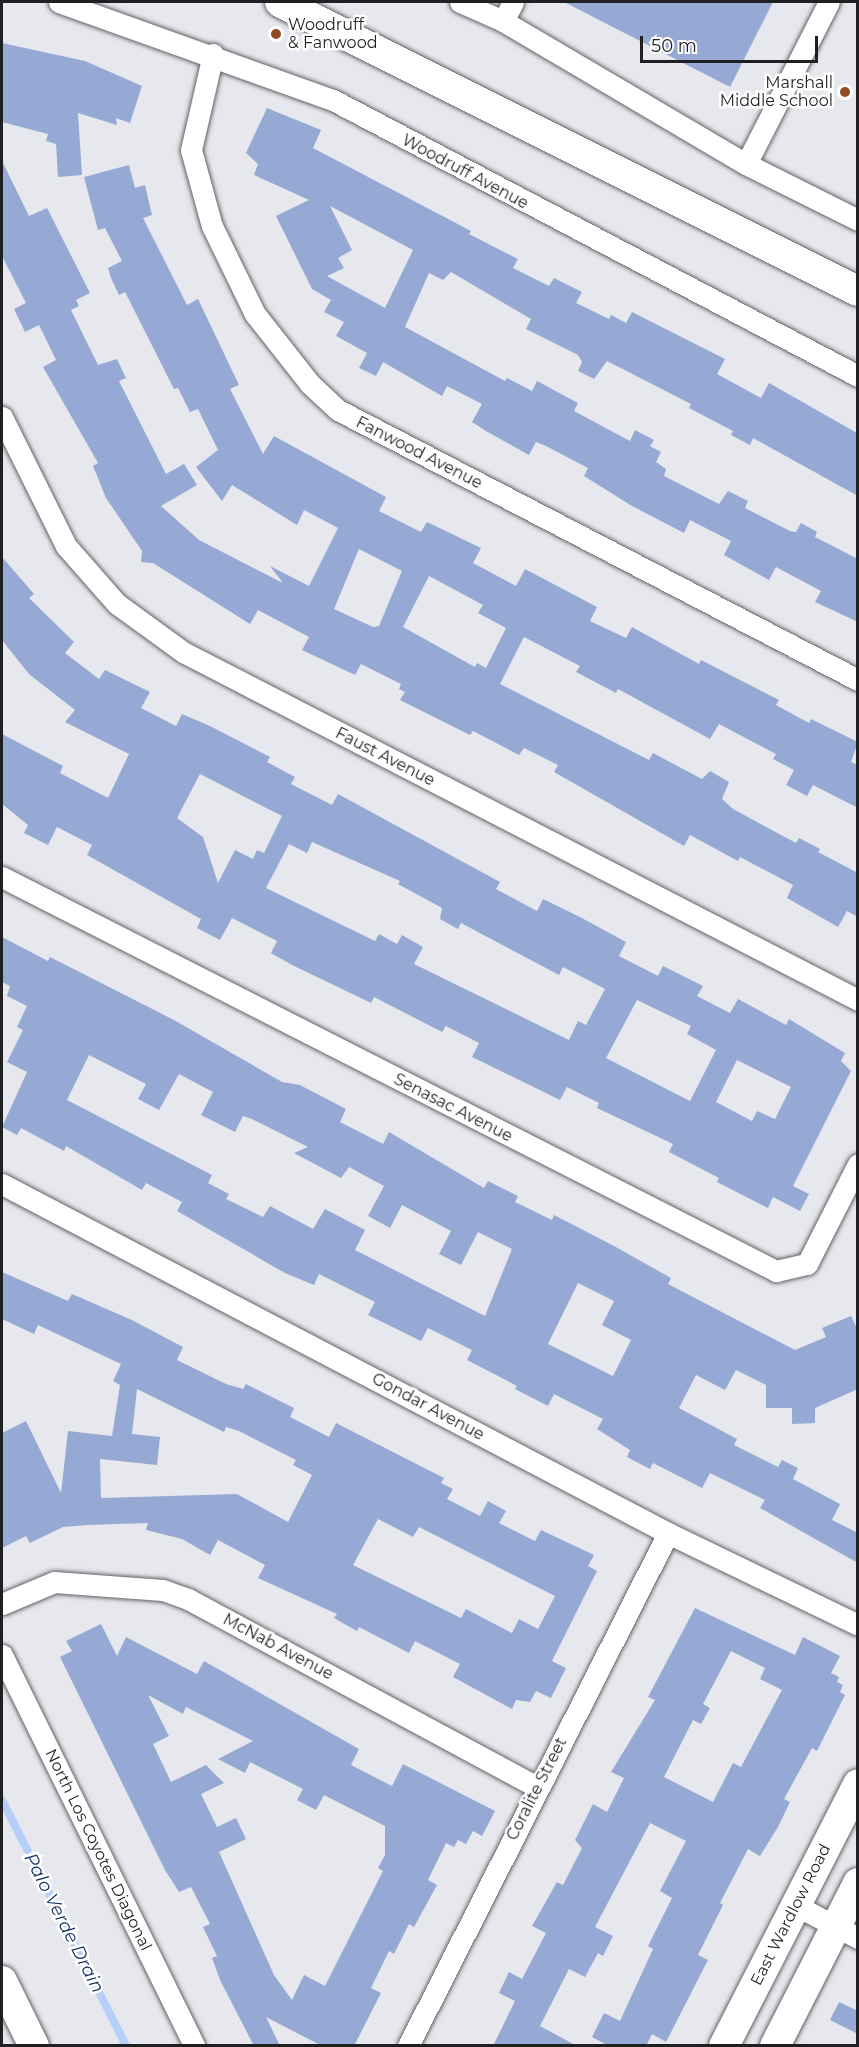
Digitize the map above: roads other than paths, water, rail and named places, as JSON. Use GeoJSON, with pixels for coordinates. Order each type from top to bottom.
{"type":"FeatureCollection","features":[{"type":"Feature","properties":{"kind":"main road"},"geometry":{"type":"LineString","coordinates":[[280,2],[858,291]]}},
{"type":"Feature","properties":{"kind":"main road","name":"East Wardlow Road"},"geometry":{"type":"LineString","coordinates":[[724,2046],[858,1784]]}},
{"type":"Feature","properties":{"kind":"main road"},"geometry":{"type":"LineString","coordinates":[[775,2046],[847,1932],[858,1883]]}},
{"type":"Feature","properties":{"kind":"main road"},"geometry":{"type":"LineString","coordinates":[[2,1981],[34,2046]]}},
{"type":"Feature","properties":{"kind":"street","name":"Woodruff Avenue"},"geometry":{"type":"LineString","coordinates":[[59,2],[213,54],[333,100],[858,376]]}},
{"type":"Feature","properties":{"kind":"street"},"geometry":{"type":"LineString","coordinates":[[460,2],[503,21],[746,164],[858,220]]}},
{"type":"Feature","properties":{"kind":"street"},"geometry":{"type":"LineString","coordinates":[[503,21],[513,2]]}},
{"type":"Feature","properties":{"kind":"street"},"geometry":{"type":"LineString","coordinates":[[746,164],[829,2]]}},
{"type":"Feature","properties":{"kind":"street","name":"Fanwood Avenue"},"geometry":{"type":"LineString","coordinates":[[213,54],[191,150],[212,226],[255,314],[310,384],[338,411],[858,680]]}},
{"type":"Feature","properties":{"kind":"street","name":"Faust Avenue"},"geometry":{"type":"LineString","coordinates":[[2,417],[66,546],[117,604],[183,652],[858,1000]]}},
{"type":"Feature","properties":{"kind":"street","name":"Senasac Avenue"},"geometry":{"type":"LineString","coordinates":[[2,877],[776,1271],[807,1264],[858,1164]]}},
{"type":"Feature","properties":{"kind":"street","name":"Gondar Avenue"},"geometry":{"type":"LineString","coordinates":[[2,1184],[668,1533],[858,1625]]}},
{"type":"Feature","properties":{"kind":"street","name":"Coralite Street"},"geometry":{"type":"LineString","coordinates":[[408,2046],[668,1533]]}},
{"type":"Feature","properties":{"kind":"street","name":"McNab Avenue"},"geometry":{"type":"LineString","coordinates":[[2,1604],[54,1582],[163,1590],[188,1599],[537,1788]]}},
{"type":"Feature","properties":{"kind":"street","name":"North Los Coyotes Diagonal"},"geometry":{"type":"LineString","coordinates":[[2,1655],[194,2046]]}},
{"type":"Feature","properties":{"kind":"street"},"geometry":{"type":"LineString","coordinates":[[795,1905],[847,1932]]}},
{"type":"Feature","properties":{"kind":"waterway","name":"Palo Verde Drain"},"geometry":{"type":"LineString","coordinates":[[2,1800],[126,2046]]}},
{"type":"Feature","properties":{"kind":"place","name":"Woodruff & Fanwood"},"geometry":{"type":"Point","coordinates":[276,34]}},
{"type":"Feature","properties":{"kind":"place","name":"Marshall Middle School"},"geometry":{"type":"Point","coordinates":[845,92]}}]}
